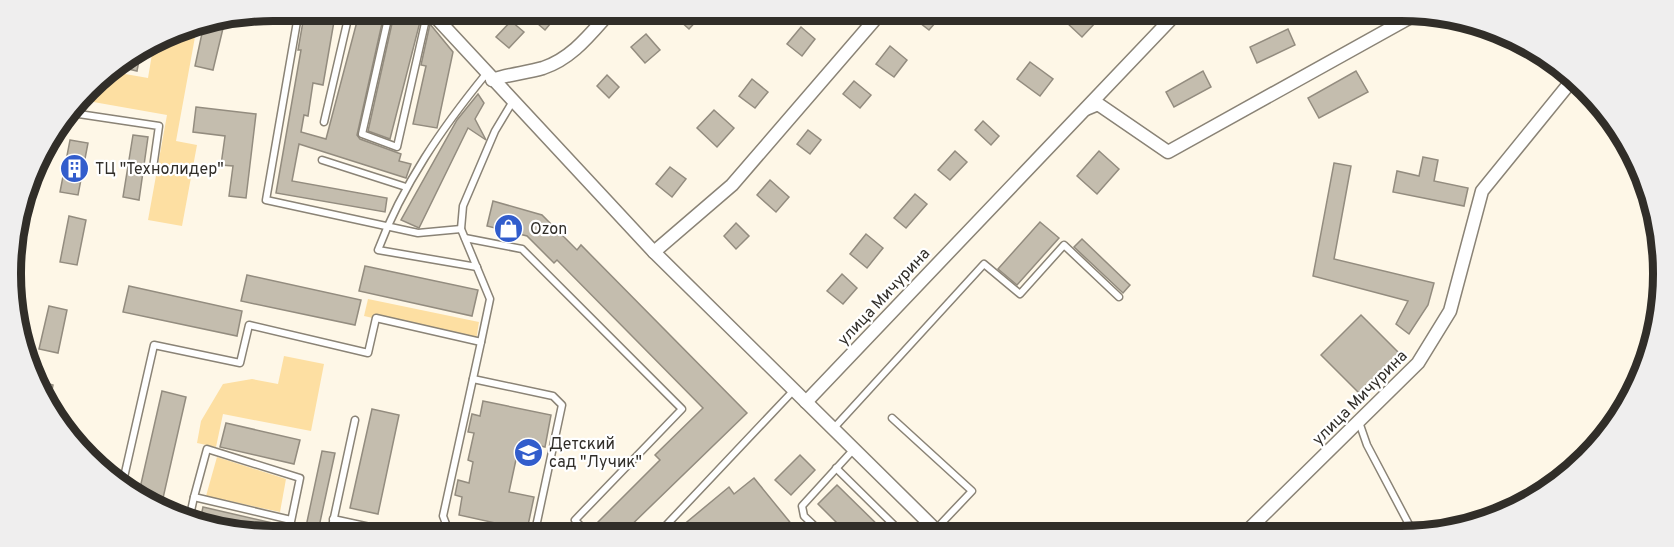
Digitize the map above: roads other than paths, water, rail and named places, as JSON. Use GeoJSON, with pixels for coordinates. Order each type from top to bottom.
{"type":"FeatureCollection","features":[{"type":"Feature","properties":{"kind":"street"},"geometry":{"type":"LineString","coordinates":[[439,21],[654,252],[932,526]]}},
{"type":"Feature","properties":{"kind":"street"},"geometry":{"type":"LineString","coordinates":[[489,77],[543,68],[573,53],[602,21]]}},
{"type":"Feature","properties":{"kind":"street"},"geometry":{"type":"LineString","coordinates":[[654,252],[732,185],[874,21]]}},
{"type":"Feature","properties":{"kind":"street","name":"улица Мичурина"},"geometry":{"type":"LineString","coordinates":[[806,402],[1169,21]]}},
{"type":"Feature","properties":{"kind":"street"},"geometry":{"type":"LineString","coordinates":[[1084,109],[1098,104],[1168,152],[1403,21]]}},
{"type":"Feature","properties":{"kind":"street","name":"улица Мичурина"},"geometry":{"type":"LineString","coordinates":[[1253,526],[1418,363],[1450,311],[1482,191],[1568,85]]}},
{"type":"Feature","properties":{"kind":"lane"},"geometry":{"type":"LineString","coordinates":[[298,21],[266,200],[418,232],[461,229]]}},
{"type":"Feature","properties":{"kind":"lane"},"geometry":{"type":"LineString","coordinates":[[324,122],[347,21]]}},
{"type":"Feature","properties":{"kind":"lane"},"geometry":{"type":"LineString","coordinates":[[388,21],[362,134],[397,147],[426,21]]}},
{"type":"Feature","properties":{"kind":"lane"},"geometry":{"type":"LineString","coordinates":[[477,267],[378,250],[406,187],[447,122],[489,77]]}},
{"type":"Feature","properties":{"kind":"lane"},"geometry":{"type":"LineString","coordinates":[[447,526],[443,516],[490,298],[461,229],[464,207],[495,131],[513,101]]}},
{"type":"Feature","properties":{"kind":"lane"},"geometry":{"type":"LineString","coordinates":[[79,113],[159,126],[153,168]]}},
{"type":"Feature","properties":{"kind":"lane"},"geometry":{"type":"LineString","coordinates":[[322,160],[406,187]]}},
{"type":"Feature","properties":{"kind":"lane"},"geometry":{"type":"LineString","coordinates":[[465,238],[522,249],[682,409],[575,520],[581,526]]}},
{"type":"Feature","properties":{"kind":"lane"},"geometry":{"type":"LineString","coordinates":[[833,429],[984,264],[1020,294],[1064,245],[1119,297]]}},
{"type":"Feature","properties":{"kind":"lane"},"geometry":{"type":"LineString","coordinates":[[124,477],[154,345],[240,363],[249,325],[368,353],[376,318],[481,342]]}},
{"type":"Feature","properties":{"kind":"lane"},"geometry":{"type":"LineString","coordinates":[[473,379],[553,396],[560,401],[561,411],[536,526]]}},
{"type":"Feature","properties":{"kind":"lane"},"geometry":{"type":"LineString","coordinates":[[665,526],[794,390]]}},
{"type":"Feature","properties":{"kind":"lane"},"geometry":{"type":"LineString","coordinates":[[892,418],[972,491],[943,526]]}},
{"type":"Feature","properties":{"kind":"lane"},"geometry":{"type":"LineString","coordinates":[[332,526],[355,420]]}},
{"type":"Feature","properties":{"kind":"lane"},"geometry":{"type":"LineString","coordinates":[[1359,421],[1367,445],[1409,525]]}},
{"type":"Feature","properties":{"kind":"lane"},"geometry":{"type":"LineString","coordinates":[[191,512],[207,449],[300,478],[290,526]]}},
{"type":"Feature","properties":{"kind":"lane"},"geometry":{"type":"LineString","coordinates":[[814,526],[804,516],[802,506],[854,450]]}},
{"type":"Feature","properties":{"kind":"lane"},"geometry":{"type":"LineString","coordinates":[[836,468],[895,526]]}},
{"type":"Feature","properties":{"kind":"lane"},"geometry":{"type":"LineString","coordinates":[[194,497],[291,520]]}},
{"type":"Feature","properties":{"kind":"lane"},"geometry":{"type":"LineString","coordinates":[[333,519],[365,526]]}},
{"type":"Feature","properties":{"kind":"place","name":"ТЦ \"Технолидер\""},"geometry":{"type":"Point","coordinates":[74,168]}},
{"type":"Feature","properties":{"kind":"place","name":"Ozon"},"geometry":{"type":"Point","coordinates":[509,228]}},
{"type":"Feature","properties":{"kind":"place","name":"Детский сад \"Лучик\""},"geometry":{"type":"Point","coordinates":[528,452]}}]}
